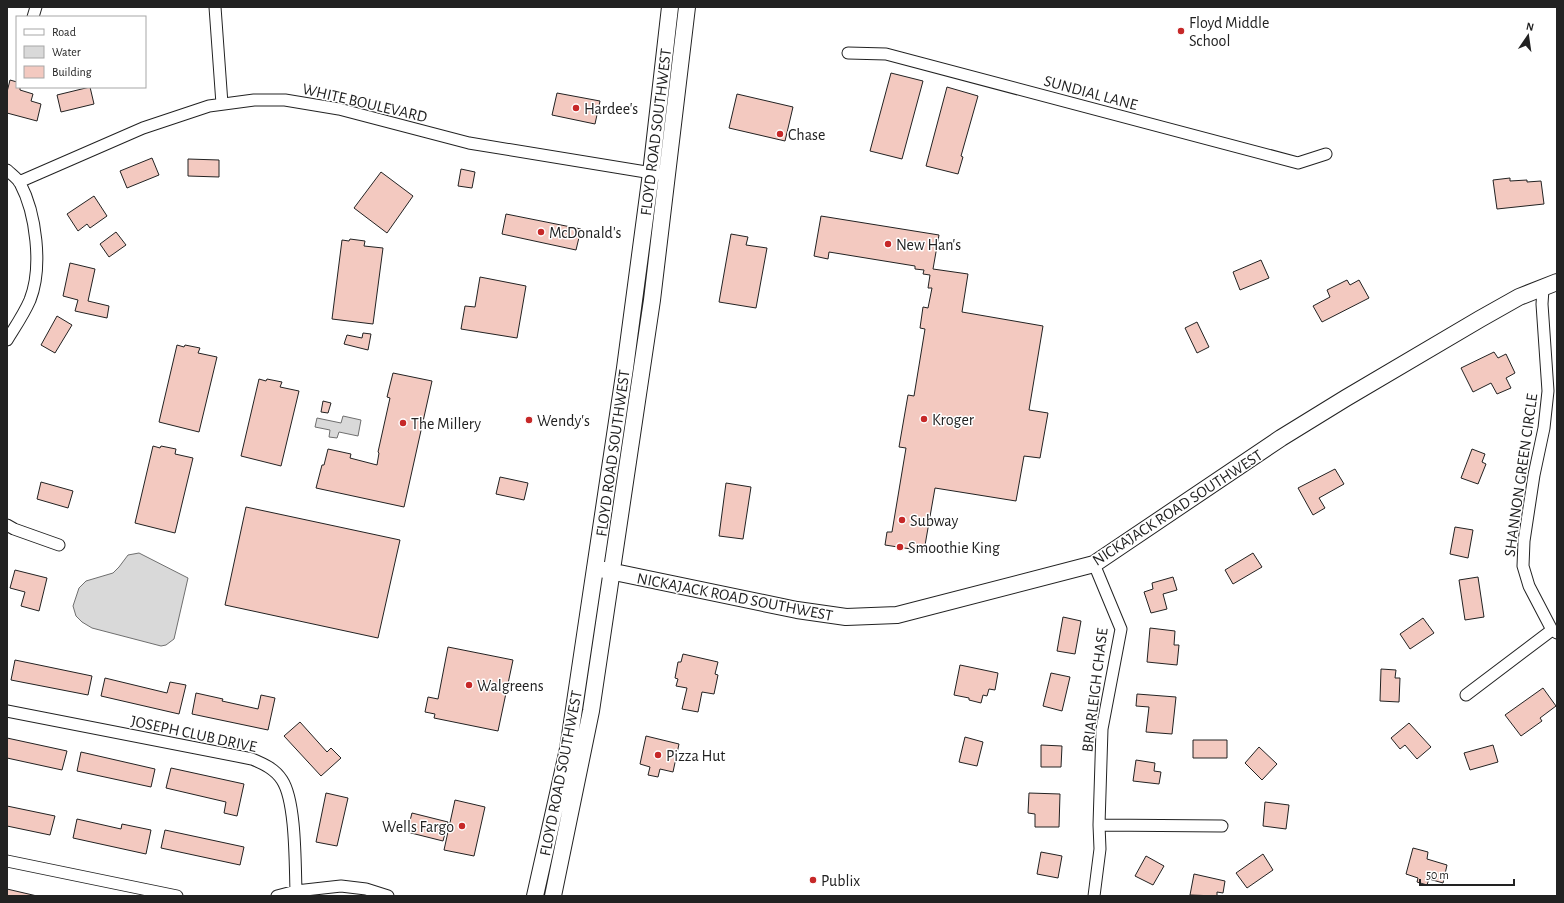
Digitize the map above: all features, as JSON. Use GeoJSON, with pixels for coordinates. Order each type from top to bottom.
{"type":"FeatureCollection","features":[{"type":"Feature","properties":{"kind":"main road","name":"FLOYD ROAD SOUTHWEST"},"geometry":{"type":"LineString","coordinates":[[536,896],[568,749],[624,376],[670,7]]}},
{"type":"Feature","properties":{"kind":"main road","name":"FLOYD ROAD SOUTHWEST"},"geometry":{"type":"LineString","coordinates":[[553,896],[591,711],[612,572],[652,300],[687,7]]}},
{"type":"Feature","properties":{"kind":"main road","name":"NICKAJACK ROAD SOUTHWEST"},"geometry":{"type":"LineString","coordinates":[[595,568],[797,610],[846,617],[897,615],[1094,564],[1282,438],[1346,398],[1480,319],[1520,297],[1550,285]]}},
{"type":"Feature","properties":{"kind":"street"},"geometry":{"type":"LineString","coordinates":[[215,7],[222,104]]}},
{"type":"Feature","properties":{"kind":"street","name":"SUNDIAL LANE"},"geometry":{"type":"LineString","coordinates":[[848,53],[886,54],[1298,163],[1326,154]]}},
{"type":"Feature","properties":{"kind":"street","name":"WHITE BOULEVARD"},"geometry":{"type":"LineString","coordinates":[[19,182],[143,128],[209,106],[254,100],[285,100],[339,109],[469,143],[666,176]]}},
{"type":"Feature","properties":{"kind":"street"},"geometry":{"type":"LineString","coordinates":[[7,170],[19,182],[31,210],[36,237],[36,275],[31,299],[19,322],[7,340]]}},
{"type":"Feature","properties":{"kind":"street","name":"SHANNON GREEN CIRCLE"},"geometry":{"type":"LineString","coordinates":[[1550,285],[1542,304],[1548,391],[1544,428],[1534,475],[1524,541],[1523,566],[1529,586],[1555,632]]}},
{"type":"Feature","properties":{"kind":"street"},"geometry":{"type":"LineString","coordinates":[[7,525],[14,529],[59,545]]}},
{"type":"Feature","properties":{"kind":"street","name":"BRIARLEIGH CHASE"},"geometry":{"type":"LineString","coordinates":[[1094,564],[1121,629],[1102,730],[1099,825],[1100,849],[1094,896]]}},
{"type":"Feature","properties":{"kind":"street"},"geometry":{"type":"LineString","coordinates":[[1466,695],[1555,632]]}},
{"type":"Feature","properties":{"kind":"street","name":"JOSEPH CLUB DRIVE"},"geometry":{"type":"LineString","coordinates":[[7,711],[252,759],[266,765],[282,780],[287,788],[291,803],[296,891]]}},
{"type":"Feature","properties":{"kind":"street"},"geometry":{"type":"LineString","coordinates":[[1099,825],[1222,826]]}},
{"type":"Feature","properties":{"kind":"street"},"geometry":{"type":"LineString","coordinates":[[7,861],[177,896]]}},
{"type":"Feature","properties":{"kind":"street"},"geometry":{"type":"LineString","coordinates":[[277,896],[296,891],[341,886],[366,889],[388,896]]}},
{"type":"Feature","properties":{"kind":"water"},"geometry":{"type":"Polygon","coordinates":[[[343,416],[361,420],[358,436],[339,432],[337,438],[329,437],[330,430],[315,427],[317,418],[341,423],[343,416]]]}},
{"type":"Feature","properties":{"kind":"water"},"geometry":{"type":"Polygon","coordinates":[[[139,553],[188,578],[174,639],[166,645],[161,646],[92,628],[76,616],[73,606],[79,588],[86,581],[113,573],[128,555],[139,553]]]}},
{"type":"Feature","properties":{"kind":"building"},"geometry":{"type":"Polygon","coordinates":[[[891,73],[923,81],[902,159],[870,151],[891,73]]]}},
{"type":"Feature","properties":{"kind":"building"},"geometry":{"type":"Polygon","coordinates":[[[10,80],[16,82],[16,88],[20,88],[20,90],[33,94],[31,101],[41,104],[37,121],[7,113],[7,92],[10,80]]]}},
{"type":"Feature","properties":{"kind":"building"},"geometry":{"type":"Polygon","coordinates":[[[947,87],[978,96],[961,156],[963,157],[958,174],[926,166],[947,87]]]}},
{"type":"Feature","properties":{"kind":"building"},"geometry":{"type":"Polygon","coordinates":[[[90,88],[94,104],[61,112],[57,95],[90,88]]]}},
{"type":"Feature","properties":{"kind":"building","name":"Hardee's"},"geometry":{"type":"Polygon","coordinates":[[[557,93],[600,101],[595,124],[552,115],[557,93]]]}},
{"type":"Feature","properties":{"kind":"building"},"geometry":{"type":"Polygon","coordinates":[[[737,94],[793,107],[785,141],[729,128],[737,94]]]}},
{"type":"Feature","properties":{"kind":"building"},"geometry":{"type":"Polygon","coordinates":[[[152,158],[159,175],[127,188],[120,171],[152,158]]]}},
{"type":"Feature","properties":{"kind":"building"},"geometry":{"type":"Polygon","coordinates":[[[188,159],[219,160],[219,177],[188,176],[188,159]]]}},
{"type":"Feature","properties":{"kind":"building"},"geometry":{"type":"Polygon","coordinates":[[[461,169],[475,172],[472,188],[458,186],[461,169]]]}},
{"type":"Feature","properties":{"kind":"building"},"geometry":{"type":"Polygon","coordinates":[[[381,172],[413,196],[387,233],[354,208],[381,172]]]}},
{"type":"Feature","properties":{"kind":"building"},"geometry":{"type":"Polygon","coordinates":[[[1510,178],[1510,181],[1541,181],[1544,204],[1497,209],[1493,180],[1510,178]]]}},
{"type":"Feature","properties":{"kind":"building"},"geometry":{"type":"Polygon","coordinates":[[[94,196],[107,216],[90,228],[87,224],[78,231],[67,214],[94,196]]]}},
{"type":"Feature","properties":{"kind":"building","name":"McDonald's"},"geometry":{"type":"Polygon","coordinates":[[[506,214],[581,229],[576,250],[502,234],[506,214]]]}},
{"type":"Feature","properties":{"kind":"building"},"geometry":{"type":"Polygon","coordinates":[[[821,216],[939,235],[933,269],[968,274],[962,312],[1043,326],[1029,410],[1048,413],[1040,458],[1024,456],[1016,501],[935,488],[924,551],[885,545],[887,532],[892,532],[906,448],[899,447],[908,395],[914,396],[925,329],[920,328],[923,307],[928,308],[932,288],[928,288],[930,275],[923,274],[924,270],[915,269],[915,266],[829,252],[828,259],[814,256],[821,216]]]}},
{"type":"Feature","properties":{"kind":"building"},"geometry":{"type":"Polygon","coordinates":[[[116,232],[126,245],[109,257],[100,244],[116,232]]]}},
{"type":"Feature","properties":{"kind":"building"},"geometry":{"type":"Polygon","coordinates":[[[731,234],[748,237],[746,245],[767,248],[756,308],[719,302],[731,234]]]}},
{"type":"Feature","properties":{"kind":"building"},"geometry":{"type":"Polygon","coordinates":[[[350,239],[365,241],[364,246],[383,248],[373,324],[332,319],[342,240],[349,241],[350,239]]]}},
{"type":"Feature","properties":{"kind":"building"},"geometry":{"type":"Polygon","coordinates":[[[1261,260],[1269,278],[1240,290],[1233,272],[1261,260]]]}},
{"type":"Feature","properties":{"kind":"building"},"geometry":{"type":"Polygon","coordinates":[[[70,263],[95,269],[88,301],[109,306],[107,318],[75,311],[78,300],[63,296],[70,263]]]}},
{"type":"Feature","properties":{"kind":"building"},"geometry":{"type":"Polygon","coordinates":[[[480,277],[526,286],[517,338],[461,329],[465,306],[475,307],[480,277]]]}},
{"type":"Feature","properties":{"kind":"building"},"geometry":{"type":"Polygon","coordinates":[[[1347,280],[1350,285],[1359,280],[1369,298],[1322,322],[1313,306],[1330,297],[1327,290],[1347,280]]]}},
{"type":"Feature","properties":{"kind":"building"},"geometry":{"type":"Polygon","coordinates":[[[57,316],[72,325],[55,353],[41,345],[57,316]]]}},
{"type":"Feature","properties":{"kind":"building"},"geometry":{"type":"Polygon","coordinates":[[[1197,322],[1209,347],[1197,353],[1185,328],[1197,322]]]}},
{"type":"Feature","properties":{"kind":"building"},"geometry":{"type":"Polygon","coordinates":[[[363,333],[371,334],[368,350],[344,344],[347,335],[362,338],[363,333]]]}},
{"type":"Feature","properties":{"kind":"building"},"geometry":{"type":"Polygon","coordinates":[[[177,345],[200,348],[198,353],[217,357],[199,432],[159,422],[177,345]]]}},
{"type":"Feature","properties":{"kind":"building"},"geometry":{"type":"Polygon","coordinates":[[[1494,352],[1498,358],[1506,354],[1515,373],[1506,378],[1511,388],[1497,394],[1491,383],[1473,392],[1461,368],[1494,352]]]}},
{"type":"Feature","properties":{"kind":"building","name":"The Millery"},"geometry":{"type":"Polygon","coordinates":[[[393,373],[432,381],[404,507],[316,488],[328,449],[351,454],[350,458],[377,465],[378,452],[390,398],[387,397],[393,373]]]}},
{"type":"Feature","properties":{"kind":"building"},"geometry":{"type":"Polygon","coordinates":[[[259,379],[282,382],[280,387],[299,391],[281,466],[241,456],[259,379]]]}},
{"type":"Feature","properties":{"kind":"building"},"geometry":{"type":"Polygon","coordinates":[[[323,401],[331,403],[328,413],[321,412],[323,401]]]}},
{"type":"Feature","properties":{"kind":"building"},"geometry":{"type":"Polygon","coordinates":[[[153,446],[176,449],[175,454],[193,458],[175,533],[135,523],[153,446]]]}},
{"type":"Feature","properties":{"kind":"building"},"geometry":{"type":"Polygon","coordinates":[[[1472,449],[1485,454],[1482,462],[1486,464],[1478,484],[1461,478],[1472,449]]]}},
{"type":"Feature","properties":{"kind":"building"},"geometry":{"type":"Polygon","coordinates":[[[1335,469],[1344,484],[1319,498],[1325,508],[1313,515],[1298,488],[1335,469]]]}},
{"type":"Feature","properties":{"kind":"building"},"geometry":{"type":"Polygon","coordinates":[[[500,477],[528,483],[524,500],[496,494],[500,477]]]}},
{"type":"Feature","properties":{"kind":"building"},"geometry":{"type":"Polygon","coordinates":[[[41,482],[73,491],[68,508],[37,499],[41,482]]]}},
{"type":"Feature","properties":{"kind":"building"},"geometry":{"type":"Polygon","coordinates":[[[726,483],[751,487],[743,539],[719,536],[726,483]]]}},
{"type":"Feature","properties":{"kind":"building"},"geometry":{"type":"Polygon","coordinates":[[[246,507],[400,540],[378,638],[225,605],[246,507]]]}},
{"type":"Feature","properties":{"kind":"building"},"geometry":{"type":"Polygon","coordinates":[[[1455,527],[1473,530],[1468,558],[1450,554],[1455,527]]]}},
{"type":"Feature","properties":{"kind":"building"},"geometry":{"type":"Polygon","coordinates":[[[1253,553],[1262,567],[1233,584],[1225,570],[1253,553]]]}},
{"type":"Feature","properties":{"kind":"building"},"geometry":{"type":"Polygon","coordinates":[[[15,570],[47,578],[39,611],[21,606],[25,592],[10,588],[15,570]]]}},
{"type":"Feature","properties":{"kind":"building"},"geometry":{"type":"Polygon","coordinates":[[[1173,577],[1177,590],[1163,594],[1167,609],[1151,613],[1144,592],[1153,589],[1152,583],[1173,577]]]}},
{"type":"Feature","properties":{"kind":"building"},"geometry":{"type":"Polygon","coordinates":[[[1478,577],[1484,617],[1465,620],[1459,580],[1478,577]]]}},
{"type":"Feature","properties":{"kind":"building"},"geometry":{"type":"Polygon","coordinates":[[[1063,617],[1081,621],[1075,654],[1057,651],[1063,617]]]}},
{"type":"Feature","properties":{"kind":"building"},"geometry":{"type":"Polygon","coordinates":[[[1423,618],[1434,633],[1410,649],[1400,634],[1423,618]]]}},
{"type":"Feature","properties":{"kind":"building"},"geometry":{"type":"Polygon","coordinates":[[[1150,628],[1175,631],[1174,645],[1179,645],[1177,665],[1147,662],[1150,628]]]}},
{"type":"Feature","properties":{"kind":"building"},"geometry":{"type":"Polygon","coordinates":[[[448,647],[513,660],[498,731],[434,718],[435,714],[425,712],[428,697],[438,699],[448,647]]]}},
{"type":"Feature","properties":{"kind":"building"},"geometry":{"type":"Polygon","coordinates":[[[683,654],[718,662],[715,674],[718,675],[714,694],[702,692],[698,712],[682,709],[687,688],[676,686],[678,679],[675,678],[678,662],[681,662],[683,654]]]}},
{"type":"Feature","properties":{"kind":"building"},"geometry":{"type":"Polygon","coordinates":[[[15,660],[92,676],[88,695],[11,680],[15,660]]]}},
{"type":"Feature","properties":{"kind":"building"},"geometry":{"type":"Polygon","coordinates":[[[960,665],[998,673],[995,690],[989,689],[987,696],[983,695],[981,703],[969,700],[969,698],[954,695],[960,665]]]}},
{"type":"Feature","properties":{"kind":"building"},"geometry":{"type":"Polygon","coordinates":[[[1381,669],[1396,670],[1395,678],[1400,678],[1399,702],[1380,701],[1381,669]]]}},
{"type":"Feature","properties":{"kind":"building"},"geometry":{"type":"Polygon","coordinates":[[[1051,673],[1070,677],[1062,711],[1043,706],[1051,673]]]}},
{"type":"Feature","properties":{"kind":"building"},"geometry":{"type":"Polygon","coordinates":[[[105,678],[167,693],[170,682],[186,685],[179,714],[101,696],[105,678]]]}},
{"type":"Feature","properties":{"kind":"building"},"geometry":{"type":"Polygon","coordinates":[[[1543,688],[1556,706],[1540,718],[1542,721],[1521,736],[1505,715],[1543,688]]]}},
{"type":"Feature","properties":{"kind":"building"},"geometry":{"type":"Polygon","coordinates":[[[196,693],[223,699],[222,701],[258,709],[261,695],[275,698],[268,730],[192,714],[196,693]]]}},
{"type":"Feature","properties":{"kind":"building"},"geometry":{"type":"Polygon","coordinates":[[[1137,694],[1176,697],[1172,734],[1146,732],[1149,707],[1136,706],[1137,694]]]}},
{"type":"Feature","properties":{"kind":"building"},"geometry":{"type":"Polygon","coordinates":[[[300,722],[327,752],[331,748],[341,758],[321,776],[284,736],[300,722]]]}},
{"type":"Feature","properties":{"kind":"building"},"geometry":{"type":"Polygon","coordinates":[[[1409,723],[1431,747],[1417,759],[1405,745],[1400,749],[1391,738],[1409,723]]]}},
{"type":"Feature","properties":{"kind":"building"},"geometry":{"type":"Polygon","coordinates":[[[646,736],[679,744],[673,772],[660,769],[658,777],[648,775],[650,767],[640,764],[646,736]]]}},
{"type":"Feature","properties":{"kind":"building"},"geometry":{"type":"Polygon","coordinates":[[[965,737],[983,742],[977,766],[959,762],[965,737]]]}},
{"type":"Feature","properties":{"kind":"building"},"geometry":{"type":"Polygon","coordinates":[[[7,738],[67,751],[62,770],[7,758],[7,738]]]}},
{"type":"Feature","properties":{"kind":"building"},"geometry":{"type":"Polygon","coordinates":[[[1193,740],[1227,740],[1227,758],[1193,758],[1193,740]]]}},
{"type":"Feature","properties":{"kind":"building"},"geometry":{"type":"Polygon","coordinates":[[[1041,745],[1062,746],[1061,767],[1041,767],[1041,745]]]}},
{"type":"Feature","properties":{"kind":"building"},"geometry":{"type":"Polygon","coordinates":[[[1493,745],[1498,762],[1470,770],[1464,753],[1493,745]]]}},
{"type":"Feature","properties":{"kind":"building"},"geometry":{"type":"Polygon","coordinates":[[[1259,747],[1277,764],[1262,780],[1245,763],[1259,747]]]}},
{"type":"Feature","properties":{"kind":"building"},"geometry":{"type":"Polygon","coordinates":[[[81,752],[155,769],[151,787],[77,771],[81,752]]]}},
{"type":"Feature","properties":{"kind":"building"},"geometry":{"type":"Polygon","coordinates":[[[1136,760],[1155,763],[1154,771],[1161,772],[1159,784],[1133,781],[1136,760]]]}},
{"type":"Feature","properties":{"kind":"building"},"geometry":{"type":"Polygon","coordinates":[[[171,768],[244,784],[237,816],[224,813],[226,802],[166,788],[171,768]]]}},
{"type":"Feature","properties":{"kind":"building"},"geometry":{"type":"Polygon","coordinates":[[[326,793],[348,798],[337,846],[316,842],[326,793]]]}},
{"type":"Feature","properties":{"kind":"building"},"geometry":{"type":"Polygon","coordinates":[[[1029,793],[1060,794],[1059,827],[1035,827],[1035,814],[1028,813],[1029,793]]]}},
{"type":"Feature","properties":{"kind":"building"},"geometry":{"type":"Polygon","coordinates":[[[455,800],[485,807],[474,856],[444,850],[455,800]]]}},
{"type":"Feature","properties":{"kind":"building"},"geometry":{"type":"Polygon","coordinates":[[[1265,802],[1289,805],[1286,829],[1263,826],[1265,802]]]}},
{"type":"Feature","properties":{"kind":"building"},"geometry":{"type":"Polygon","coordinates":[[[7,806],[55,816],[50,835],[7,826],[7,806]]]}},
{"type":"Feature","properties":{"kind":"building"},"geometry":{"type":"Polygon","coordinates":[[[412,813],[448,822],[443,841],[407,832],[412,813]]]}},
{"type":"Feature","properties":{"kind":"building"},"geometry":{"type":"Polygon","coordinates":[[[77,819],[121,829],[122,824],[151,830],[146,854],[73,838],[77,819]]]}},
{"type":"Feature","properties":{"kind":"building"},"geometry":{"type":"Polygon","coordinates":[[[165,830],[244,847],[240,865],[161,848],[165,830]]]}},
{"type":"Feature","properties":{"kind":"building"},"geometry":{"type":"Polygon","coordinates":[[[1413,848],[1428,852],[1427,859],[1447,865],[1443,883],[1429,879],[1427,885],[1417,882],[1418,878],[1406,874],[1413,848]]]}},
{"type":"Feature","properties":{"kind":"building"},"geometry":{"type":"Polygon","coordinates":[[[1041,852],[1062,856],[1058,878],[1037,874],[1041,852]]]}},
{"type":"Feature","properties":{"kind":"building"},"geometry":{"type":"Polygon","coordinates":[[[1263,854],[1273,870],[1247,888],[1236,873],[1263,854]]]}},
{"type":"Feature","properties":{"kind":"building"},"geometry":{"type":"Polygon","coordinates":[[[1146,856],[1164,866],[1153,885],[1135,876],[1146,856]]]}},
{"type":"Feature","properties":{"kind":"building"},"geometry":{"type":"Polygon","coordinates":[[[1194,874],[1225,881],[1223,893],[1217,892],[1217,896],[1190,895],[1194,874]]]}},
{"type":"Feature","properties":{"kind":"building"},"geometry":{"type":"Polygon","coordinates":[[[7,889],[37,896],[7,896],[7,889]]]}},
{"type":"Feature","properties":{"kind":"place","name":"Floyd Middle School"},"geometry":{"type":"Point","coordinates":[1181,31]}},
{"type":"Feature","properties":{"kind":"place","name":"Hardee's"},"geometry":{"type":"Point","coordinates":[576,108]}},
{"type":"Feature","properties":{"kind":"place","name":"Chase"},"geometry":{"type":"Point","coordinates":[780,134]}},
{"type":"Feature","properties":{"kind":"place","name":"McDonald's"},"geometry":{"type":"Point","coordinates":[541,232]}},
{"type":"Feature","properties":{"kind":"place","name":"New Han's"},"geometry":{"type":"Point","coordinates":[888,244]}},
{"type":"Feature","properties":{"kind":"place","name":"Kroger"},"geometry":{"type":"Point","coordinates":[924,419]}},
{"type":"Feature","properties":{"kind":"place","name":"Wendy's"},"geometry":{"type":"Point","coordinates":[529,420]}},
{"type":"Feature","properties":{"kind":"place","name":"The Millery"},"geometry":{"type":"Point","coordinates":[403,423]}},
{"type":"Feature","properties":{"kind":"place","name":"Subway"},"geometry":{"type":"Point","coordinates":[902,520]}},
{"type":"Feature","properties":{"kind":"place","name":"Smoothie King"},"geometry":{"type":"Point","coordinates":[900,547]}},
{"type":"Feature","properties":{"kind":"place","name":"Walgreens"},"geometry":{"type":"Point","coordinates":[469,685]}},
{"type":"Feature","properties":{"kind":"place","name":"Pizza Hut"},"geometry":{"type":"Point","coordinates":[658,755]}},
{"type":"Feature","properties":{"kind":"place","name":"Wells Fargo"},"geometry":{"type":"Point","coordinates":[462,826]}},
{"type":"Feature","properties":{"kind":"place","name":"Publix"},"geometry":{"type":"Point","coordinates":[813,880]}}]}
